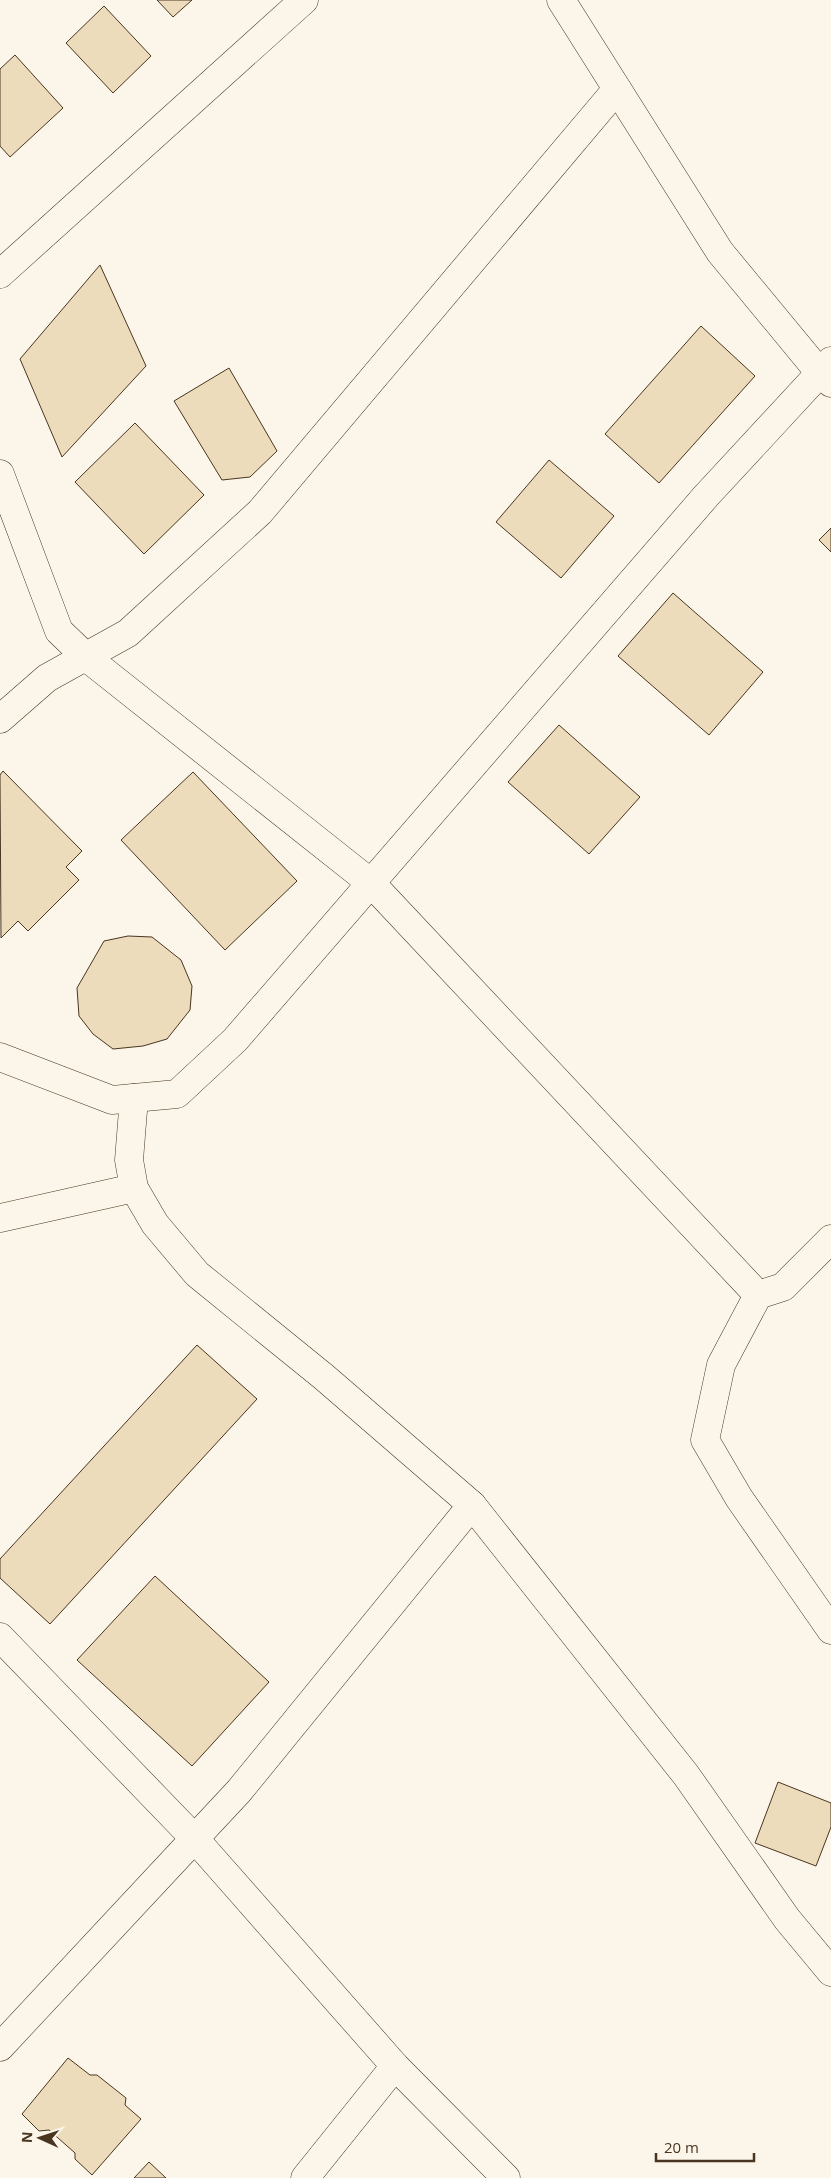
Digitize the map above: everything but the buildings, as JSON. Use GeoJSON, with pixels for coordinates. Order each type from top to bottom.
{"type":"FeatureCollection","features":[{"type":"Feature","properties":{"kind":"street"},"geometry":{"type":"LineString","coordinates":[[0,274],[304,0]]}},
{"type":"Feature","properties":{"kind":"street"},"geometry":{"type":"LineString","coordinates":[[0,1057],[112,1100],[177,1094],[235,1040],[706,496],[827,372],[720,252],[561,0]]}},
{"type":"Feature","properties":{"kind":"street"},"geometry":{"type":"LineString","coordinates":[[0,719],[47,678],[128,633],[260,512],[618,89]]}},
{"type":"Feature","properties":{"kind":"street"},"geometry":{"type":"LineString","coordinates":[[0,474],[59,631],[86,657],[371,883],[758,1294]]}},
{"type":"Feature","properties":{"kind":"street"},"geometry":{"type":"LineString","coordinates":[[134,1098],[129,1160],[134,1188],[155,1224],[197,1274],[324,1377],[472,1505],[686,1775],[787,1919],[831,1972]]}},
{"type":"Feature","properties":{"kind":"street"},"geometry":{"type":"LineString","coordinates":[[0,1218],[134,1188]]}},
{"type":"Feature","properties":{"kind":"street"},"geometry":{"type":"LineString","coordinates":[[831,1239],[782,1287],[758,1294],[721,1365],[705,1440],[739,1498],[831,1630]]}},
{"type":"Feature","properties":{"kind":"street"},"geometry":{"type":"LineString","coordinates":[[0,2048],[240,1790],[472,1505]]}},
{"type":"Feature","properties":{"kind":"street"},"geometry":{"type":"LineString","coordinates":[[0,1637],[195,1839],[395,2066],[506,2178]]}},
{"type":"Feature","properties":{"kind":"street"},"geometry":{"type":"LineString","coordinates":[[305,2178],[395,2066]]}}]}
